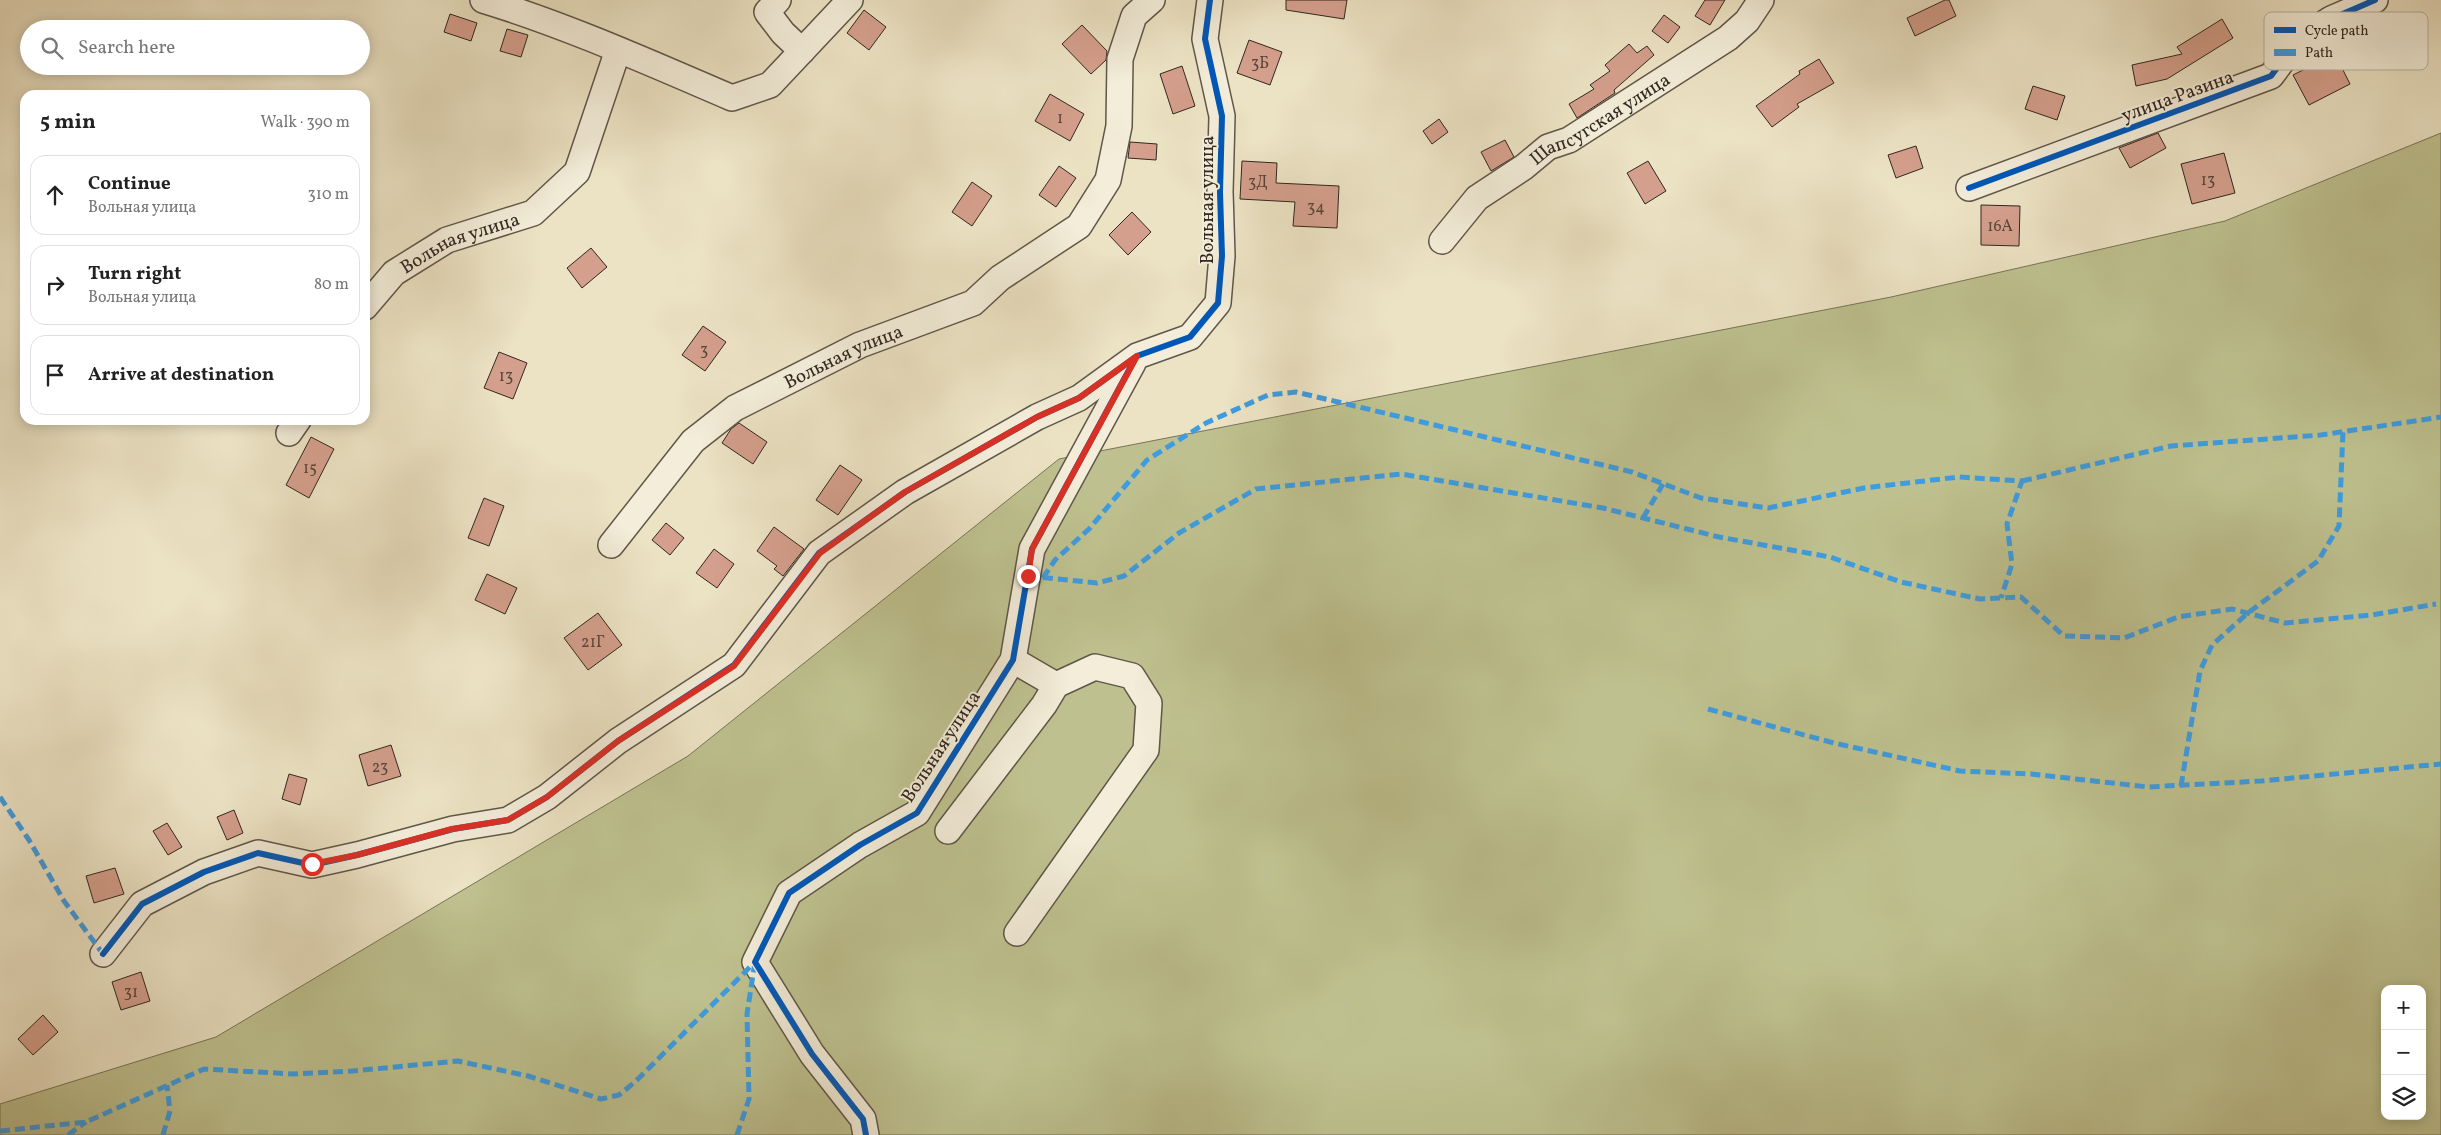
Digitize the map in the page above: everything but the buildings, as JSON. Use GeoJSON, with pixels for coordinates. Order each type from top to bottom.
{"type":"FeatureCollection","features":[{"type":"Feature","properties":{"kind":"street"},"geometry":{"type":"LineString","coordinates":[[483,0],[524,12],[732,98],[770,85],[850,0]]}},
{"type":"Feature","properties":{"kind":"street"},"geometry":{"type":"LineString","coordinates":[[778,0],[766,12],[783,33],[802,51]]}},
{"type":"Feature","properties":{"kind":"street","name":"Вольная улица"},"geometry":{"type":"LineString","coordinates":[[611,545],[693,441],[735,408],[860,345],[973,303],[1000,278],[1079,226],[1108,180],[1119,126],[1120,59],[1134,16],[1152,0]]}},
{"type":"Feature","properties":{"kind":"street","name":"Вольная улица"},"geometry":{"type":"LineString","coordinates":[[103,954],[142,904],[204,872],[258,853],[312,864],[357,855],[452,829],[508,820],[547,797],[618,741],[734,666],[820,553],[905,492],[1037,417],[1079,398],[1137,356],[1190,337],[1218,303],[1222,256],[1220,192],[1222,116],[1205,39],[1210,0]]}},
{"type":"Feature","properties":{"kind":"street","name":"Шапсугская улица"},"geometry":{"type":"LineString","coordinates":[[1442,241],[1477,198],[1524,167],[1548,147],[1569,140],[1728,38],[1747,21],[1761,0]]}},
{"type":"Feature","properties":{"kind":"street","name":"улица Разина"},"geometry":{"type":"LineString","coordinates":[[2347,12],[2375,0]]}},
{"type":"Feature","properties":{"kind":"street","name":"Вольная улица"},"geometry":{"type":"LineString","coordinates":[[370,301],[394,273],[446,240],[533,213],[577,172],[618,50]]}},
{"type":"Feature","properties":{"kind":"street","name":"улица Разина"},"geometry":{"type":"LineString","coordinates":[[1969,188],[2270,76],[2275,70]]}},
{"type":"Feature","properties":{"kind":"street","name":"Вольная улица"},"geometry":{"type":"LineString","coordinates":[[866,1135],[863,1119],[812,1054],[755,962],[789,893],[860,845],[917,813],[1013,660],[1032,549],[1137,356]]}},
{"type":"Feature","properties":{"kind":"street"},"geometry":{"type":"LineString","coordinates":[[1013,660],[1056,685]]}},
{"type":"Feature","properties":{"kind":"street"},"geometry":{"type":"LineString","coordinates":[[948,831],[1044,705],[1056,685],[1095,667],[1132,676],[1149,703],[1146,750],[1017,933]]}},
{"type":"Feature","properties":{"kind":"green space"},"geometry":{"type":"Polygon","coordinates":[[[2441,133],[2441,1135],[0,1135],[0,1104],[216,1037],[688,756],[1059,459],[1891,297],[2225,221],[2441,133]]]}},
{"type":"Feature","properties":{"kind":"marked path"},"geometry":{"type":"LineString","coordinates":[[1043,578],[1055,560],[1090,528],[1147,460],[1206,423],[1268,395],[1296,392],[1632,472],[1701,498],[1768,508],[1864,488],[1959,477],[2022,481],[2007,524],[2012,564],[2001,598]]}},
{"type":"Feature","properties":{"kind":"marked path"},"geometry":{"type":"LineString","coordinates":[[2022,481],[2171,446],[2321,435],[2441,417]]}},
{"type":"Feature","properties":{"kind":"marked path"},"geometry":{"type":"LineString","coordinates":[[2181,786],[2200,671],[2212,645],[2248,613],[2318,561],[2339,526],[2343,431]]}},
{"type":"Feature","properties":{"kind":"marked path"},"geometry":{"type":"LineString","coordinates":[[1028,576],[1097,583],[1124,576],[1179,533],[1256,489],[1401,474],[1603,508],[1719,537],[1830,557],[1901,582],[1980,599],[2021,597],[2064,636],[2124,638],[2178,617],[2232,609],[2285,623],[2372,615],[2436,604]]}},
{"type":"Feature","properties":{"kind":"marked path"},"geometry":{"type":"LineString","coordinates":[[1643,518],[1663,484]]}},
{"type":"Feature","properties":{"kind":"marked path"},"geometry":{"type":"LineString","coordinates":[[1708,709],[1834,743],[1960,771],[2031,774],[2148,787],[2261,781],[2441,764]]}},
{"type":"Feature","properties":{"kind":"marked path"},"geometry":{"type":"LineString","coordinates":[[0,797],[29,840],[64,901],[103,954]]}},
{"type":"Feature","properties":{"kind":"marked path"},"geometry":{"type":"LineString","coordinates":[[0,1131],[86,1122],[204,1069],[294,1074],[353,1071],[458,1061],[528,1076],[601,1099],[619,1095],[636,1081],[755,962]]}},
{"type":"Feature","properties":{"kind":"marked path"},"geometry":{"type":"LineString","coordinates":[[737,1135],[749,1099],[747,1014],[755,962]]}},
{"type":"Feature","properties":{"kind":"marked path"},"geometry":{"type":"LineString","coordinates":[[163,1135],[170,1111],[167,1085]]}},
{"type":"Feature","properties":{"kind":"marked path"},"geometry":{"type":"LineString","coordinates":[[68,1135],[86,1122]]}},
{"type":"Feature","properties":{"kind":"cycle path"},"geometry":{"type":"LineString","coordinates":[[103,954],[142,904],[204,872],[258,853],[312,865],[453,829],[508,820],[547,797],[618,741],[734,665],[819,553],[905,492],[1037,417],[1079,398],[1137,356],[1190,337],[1218,303],[1222,256],[1220,192],[1222,116],[1205,39],[1210,0]]}},
{"type":"Feature","properties":{"kind":"cycle path"},"geometry":{"type":"LineString","coordinates":[[2347,12],[2375,0]]}},
{"type":"Feature","properties":{"kind":"cycle path"},"geometry":{"type":"LineString","coordinates":[[1969,188],[2271,76],[2276,70]]}},
{"type":"Feature","properties":{"kind":"cycle path"},"geometry":{"type":"LineString","coordinates":[[866,1135],[863,1119],[812,1054],[755,962],[789,893],[860,845],[917,813],[1013,660],[1032,549],[1135,359]]}},
{"type":"Feature","properties":{"kind":"route"},"geometry":{"type":"LineString","coordinates":[[312,864],[357,855],[394,843],[452,829],[508,820],[547,797],[618,741],[734,666],[782,606],[820,553],[905,492],[1037,417],[1079,398],[1137,356],[1032,549],[1028,576]]}}]}
